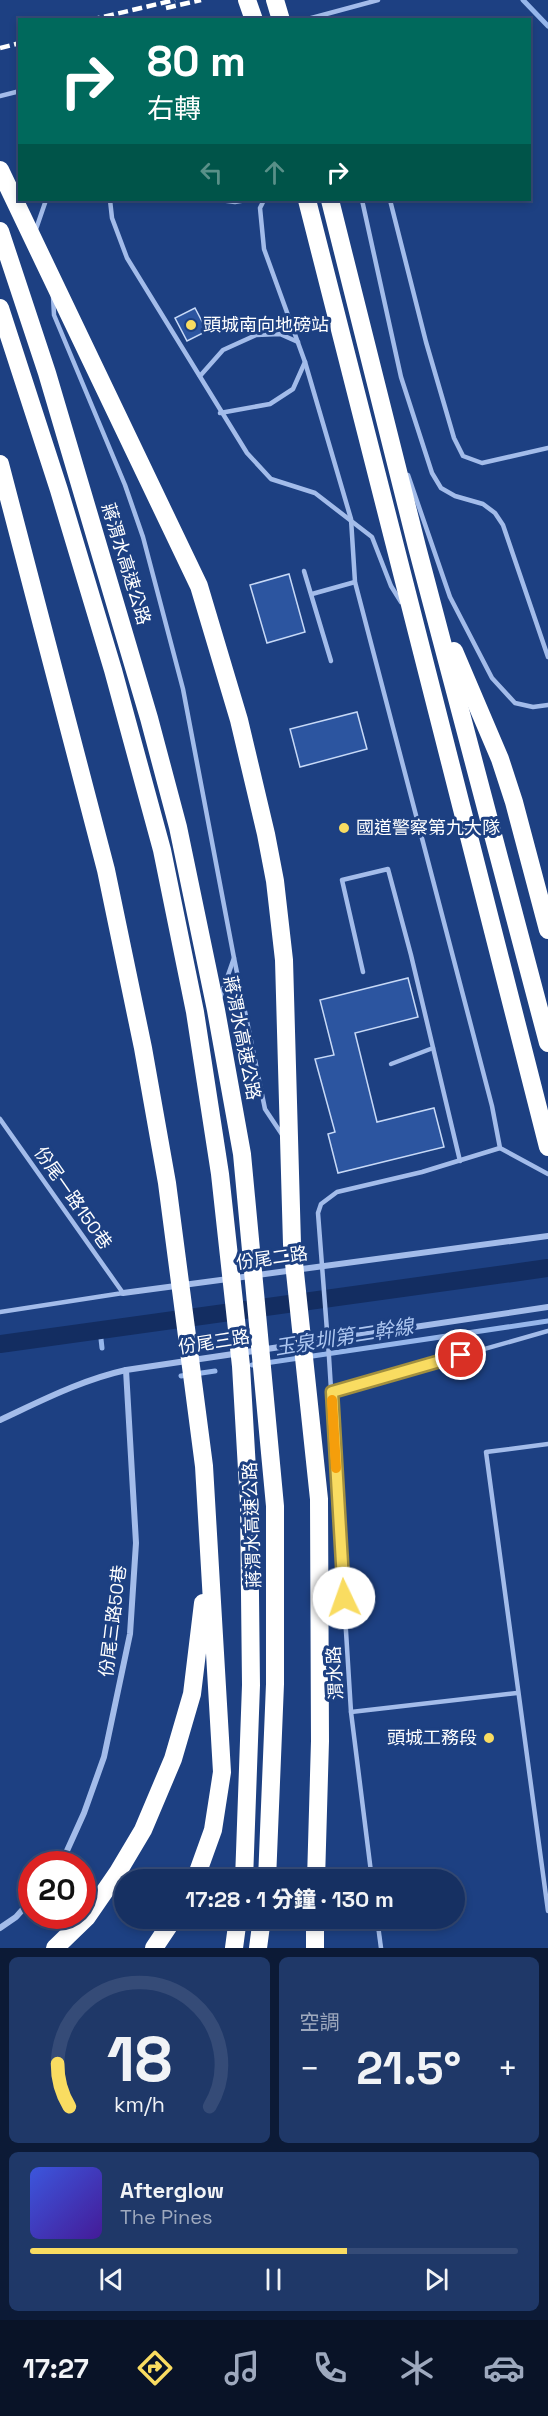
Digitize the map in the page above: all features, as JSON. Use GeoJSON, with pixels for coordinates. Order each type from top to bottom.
{"type":"FeatureCollection","features":[{"type":"Feature","properties":{"kind":"highway"},"geometry":{"type":"LineString","coordinates":[[247,0],[253,18]]}},
{"type":"Feature","properties":{"kind":"highway"},"geometry":{"type":"LineString","coordinates":[[275,0],[280,18]]}},
{"type":"Feature","properties":{"kind":"highway"},"geometry":{"type":"LineString","coordinates":[[0,170],[198,586],[239,720],[266,834],[284,960],[292,1244],[319,1499],[320,1742],[316,1869]]}},
{"type":"Feature","properties":{"kind":"highway"},"geometry":{"type":"LineString","coordinates":[[307,201],[548,1147]]}},
{"type":"Feature","properties":{"kind":"highway"},"geometry":{"type":"LineString","coordinates":[[330,201],[366,351],[548,1042]]}},
{"type":"Feature","properties":{"kind":"highway","name":"蔣渭水高速公路"},"geometry":{"type":"LineString","coordinates":[[0,231],[47,373],[149,718],[178,827],[216,1010],[242,1154],[275,1506],[276,1684],[268,1869]]}},
{"type":"Feature","properties":{"kind":"highway","name":"蔣渭水高速公路"},"geometry":{"type":"LineString","coordinates":[[0,308],[66,513],[113,670],[162,850],[195,1011],[230,1251],[249,1504],[251,1685],[244,1869]]}},
{"type":"Feature","properties":{"kind":"highway"},"geometry":{"type":"LineString","coordinates":[[0,464],[106,870],[143,1048],[167,1183],[204,1466],[222,1772],[213,1830],[199,1869]]}},
{"type":"Feature","properties":{"kind":"highway"},"geometry":{"type":"LineString","coordinates":[[417,547],[455,654],[514,802],[548,930]]}},
{"type":"Feature","properties":{"kind":"highway"},"geometry":{"type":"LineString","coordinates":[[56,1948],[87,1917],[118,1872],[143,1830],[173,1759],[192,1694],[203,1605],[204,1466]]}},
{"type":"Feature","properties":{"kind":"highway"},"geometry":{"type":"LineString","coordinates":[[154,1948],[167,1929]]}},
{"type":"Feature","properties":{"kind":"highway"},"geometry":{"type":"LineString","coordinates":[[234,1948],[237,1929]]}},
{"type":"Feature","properties":{"kind":"highway"},"geometry":{"type":"LineString","coordinates":[[258,1948],[261,1929]]}},
{"type":"Feature","properties":{"kind":"highway"},"geometry":{"type":"LineString","coordinates":[[315,1929],[315,1948]]}},
{"type":"Feature","properties":{"kind":"street","name":"份尾二路"},"geometry":{"type":"LineString","coordinates":[[123,1293],[548,1236]]}},
{"type":"Feature","properties":{"kind":"street","name":"份尾三路"},"geometry":{"type":"LineString","coordinates":[[0,1420],[99,1376],[126,1370],[548,1307]]}},
{"type":"Feature","properties":{"kind":"street","name":"份尾三路50巷"},"geometry":{"type":"LineString","coordinates":[[67,1851],[84,1813],[104,1757],[130,1634],[136,1543],[126,1370]]}},
{"type":"Feature","properties":{"kind":"street"},"geometry":{"type":"LineString","coordinates":[[0,1928],[18,1915]]}},
{"type":"Feature","properties":{"kind":"lane"},"geometry":{"type":"LineString","coordinates":[[311,18],[378,0]]}},
{"type":"Feature","properties":{"kind":"lane"},"geometry":{"type":"LineString","coordinates":[[333,12],[335,18]]}},
{"type":"Feature","properties":{"kind":"lane"},"geometry":{"type":"LineString","coordinates":[[0,96],[18,92]]}},
{"type":"Feature","properties":{"kind":"lane"},"geometry":{"type":"LineString","coordinates":[[33,238],[46,201]]}},
{"type":"Feature","properties":{"kind":"lane"},"geometry":{"type":"LineString","coordinates":[[110,201],[112,218],[127,258],[200,376],[220,413],[247,453],[271,479],[315,493],[372,537],[391,586],[414,622]]}},
{"type":"Feature","properties":{"kind":"lane"},"geometry":{"type":"LineString","coordinates":[[257,201],[264,249],[305,362],[351,519],[356,582],[492,1106],[500,1148],[548,1174]]}},
{"type":"Feature","properties":{"kind":"lane"},"geometry":{"type":"LineString","coordinates":[[260,208],[264,201]]}},
{"type":"Feature","properties":{"kind":"lane"},"geometry":{"type":"LineString","coordinates":[[362,201],[400,377],[432,473],[441,488],[455,496],[483,504],[495,513],[503,525],[548,657]]}},
{"type":"Feature","properties":{"kind":"lane"},"geometry":{"type":"LineString","coordinates":[[390,201],[426,342],[454,438],[463,456],[482,463],[548,448]]}},
{"type":"Feature","properties":{"kind":"lane"},"geometry":{"type":"LineString","coordinates":[[51,276],[54,315],[136,513],[175,656],[265,1109],[288,1144]]}},
{"type":"Feature","properties":{"kind":"lane"},"geometry":{"type":"LineString","coordinates":[[200,376],[223,350],[256,335],[280,334],[298,342]]}},
{"type":"Feature","properties":{"kind":"lane"},"geometry":{"type":"LineString","coordinates":[[366,351],[399,450]]}},
{"type":"Feature","properties":{"kind":"lane"},"geometry":{"type":"LineString","coordinates":[[220,413],[270,404],[293,389],[305,362]]}},
{"type":"Feature","properties":{"kind":"lane"},"geometry":{"type":"LineString","coordinates":[[407,472],[450,597],[492,678],[515,703],[533,707],[548,705]]}},
{"type":"Feature","properties":{"kind":"lane"},"geometry":{"type":"LineString","coordinates":[[304,571],[332,661]]}},
{"type":"Feature","properties":{"kind":"lane"},"geometry":{"type":"LineString","coordinates":[[312,594],[356,582]]}},
{"type":"Feature","properties":{"kind":"lane"},"geometry":{"type":"LineString","coordinates":[[363,972],[342,880],[388,869],[460,1161]]}},
{"type":"Feature","properties":{"kind":"lane"},"geometry":{"type":"LineString","coordinates":[[216,1010],[234,958]]}},
{"type":"Feature","properties":{"kind":"lane"},"geometry":{"type":"LineString","coordinates":[[391,1064],[433,1048]]}},
{"type":"Feature","properties":{"kind":"lane","name":"份尾一路150巷"},"geometry":{"type":"LineString","coordinates":[[0,1119],[123,1293]]}},
{"type":"Feature","properties":{"kind":"lane","name":"渭水路"},"geometry":{"type":"LineString","coordinates":[[371,1869],[351,1712],[330,1357],[318,1213],[321,1204],[338,1192],[385,1182],[500,1148]]}},
{"type":"Feature","properties":{"kind":"lane","name":"份尾二路"},"geometry":{"type":"LineString","coordinates":[[0,1312],[123,1293]]}},
{"type":"Feature","properties":{"kind":"lane"},"geometry":{"type":"LineString","coordinates":[[332,1392],[548,1331]]}},
{"type":"Feature","properties":{"kind":"lane"},"geometry":{"type":"LineString","coordinates":[[548,1444],[486,1452],[548,1911]]}},
{"type":"Feature","properties":{"kind":"lane"},"geometry":{"type":"LineString","coordinates":[[351,1712],[517,1692]]}},
{"type":"Feature","properties":{"kind":"lane"},"geometry":{"type":"LineString","coordinates":[[378,1929],[381,1948]]}},
{"type":"Feature","properties":{"kind":"building","name":"頭城南向地磅站"},"geometry":{"type":"Polygon","coordinates":[[[195,308],[207,331],[187,341],[175,318],[195,308]]]}},
{"type":"Feature","properties":{"kind":"building"},"geometry":{"type":"Polygon","coordinates":[[[289,574],[305,632],[267,643],[250,585],[289,574]]]}},
{"type":"Feature","properties":{"kind":"building"},"geometry":{"type":"Polygon","coordinates":[[[357,712],[367,749],[300,767],[290,729],[357,712]]]}},
{"type":"Feature","properties":{"kind":"building"},"geometry":{"type":"Polygon","coordinates":[[[408,978],[418,1017],[355,1033],[377,1122],[434,1108],[444,1147],[338,1173],[328,1134],[335,1132],[315,1059],[334,1055],[320,1000],[408,978]]]}},
{"type":"Feature","properties":{"kind":"waterway"},"geometry":{"type":"LineString","coordinates":[[523,0],[548,26]]}},
{"type":"Feature","properties":{"kind":"waterway"},"geometry":{"type":"LineString","coordinates":[[0,1344],[548,1268]]}},
{"type":"Feature","properties":{"kind":"waterway","name":"玉泉圳第二幹線"},"geometry":{"type":"LineString","coordinates":[[252,1365],[548,1321]]}},
{"type":"Feature","properties":{"kind":"waterway"},"geometry":{"type":"LineString","coordinates":[[100,1330],[102,1348]]}},
{"type":"Feature","properties":{"kind":"waterway","name":"玉泉圳第二幹線"},"geometry":{"type":"LineString","coordinates":[[181,1376],[215,1371]]}},
{"type":"Feature","properties":{"kind":"railway"},"geometry":{"type":"LineString","coordinates":[[98,18],[175,0]]}},
{"type":"Feature","properties":{"kind":"railway"},"geometry":{"type":"LineString","coordinates":[[166,8],[201,0]]}},
{"type":"Feature","properties":{"kind":"railway"},"geometry":{"type":"LineString","coordinates":[[0,48],[18,44]]}},
{"type":"Feature","properties":{"kind":"slow traffic"},"geometry":{"type":"LineString","coordinates":[[332,1400],[336,1468]]}},
{"type":"Feature","properties":{"kind":"place","name":"頭城南向地磅站"},"geometry":{"type":"Point","coordinates":[191,325]}},
{"type":"Feature","properties":{"kind":"place","name":"國道警察第九大隊"},"geometry":{"type":"Point","coordinates":[344,828]}},
{"type":"Feature","properties":{"kind":"place","name":"頭城工務段"},"geometry":{"type":"Point","coordinates":[489,1738]}},
{"type":"Feature","properties":{"kind":"route"},"geometry":{"type":"LineString","coordinates":[[344,1598],[332,1392],[461,1355]]}}]}
